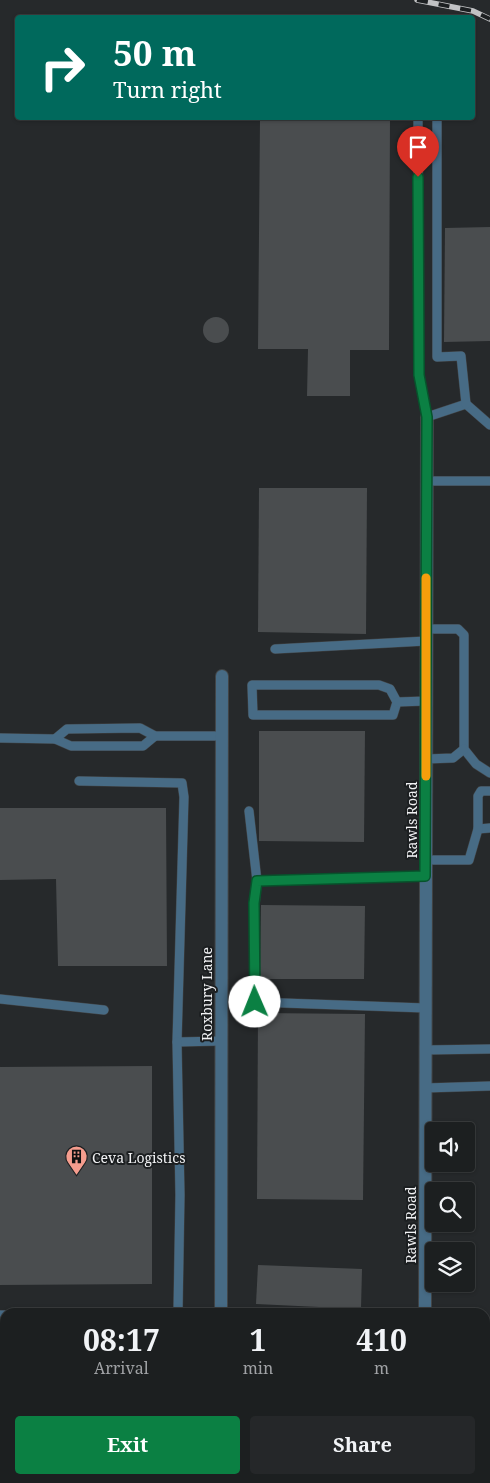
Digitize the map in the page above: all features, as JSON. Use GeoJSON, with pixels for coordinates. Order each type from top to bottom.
{"type":"FeatureCollection","features":[{"type":"Feature","properties":{"kind":"street","name":"Rawls Road"},"geometry":{"type":"LineString","coordinates":[[424,1308],[427,417]]}},
{"type":"Feature","properties":{"kind":"street","name":"Roxbury Lane"},"geometry":{"type":"LineString","coordinates":[[221,1308],[222,676]]}},
{"type":"Feature","properties":{"kind":"lane"},"geometry":{"type":"LineString","coordinates":[[418,120],[419,375],[427,417],[466,404]]}},
{"type":"Feature","properties":{"kind":"lane"},"geometry":{"type":"LineString","coordinates":[[437,120],[437,357],[461,356],[466,404],[490,425]]}},
{"type":"Feature","properties":{"kind":"lane"},"geometry":{"type":"LineString","coordinates":[[426,481],[490,481]]}},
{"type":"Feature","properties":{"kind":"lane"},"geometry":{"type":"LineString","coordinates":[[275,649],[426,635],[458,629],[464,635],[464,749],[476,764],[490,773]]}},
{"type":"Feature","properties":{"kind":"lane"},"geometry":{"type":"LineString","coordinates":[[252,685],[379,685],[390,689],[397,702],[393,715],[253,715],[252,685]]}},
{"type":"Feature","properties":{"kind":"lane"},"geometry":{"type":"LineString","coordinates":[[397,702],[426,701]]}},
{"type":"Feature","properties":{"kind":"lane"},"geometry":{"type":"LineString","coordinates":[[55,739],[67,729],[140,728],[155,736],[222,736]]}},
{"type":"Feature","properties":{"kind":"lane"},"geometry":{"type":"LineString","coordinates":[[0,738],[55,739],[71,746],[143,746],[155,736]]}},
{"type":"Feature","properties":{"kind":"lane"},"geometry":{"type":"LineString","coordinates":[[426,759],[453,758],[464,749]]}},
{"type":"Feature","properties":{"kind":"lane"},"geometry":{"type":"LineString","coordinates":[[79,781],[182,783],[184,797],[176,1042],[180,1195],[178,1308]]}},
{"type":"Feature","properties":{"kind":"lane"},"geometry":{"type":"LineString","coordinates":[[426,860],[469,860],[478,829],[478,796],[482,791],[490,791]]}},
{"type":"Feature","properties":{"kind":"lane"},"geometry":{"type":"LineString","coordinates":[[249,811],[257,881],[254,903],[255,1002],[425,1008]]}},
{"type":"Feature","properties":{"kind":"lane"},"geometry":{"type":"LineString","coordinates":[[478,829],[490,828]]}},
{"type":"Feature","properties":{"kind":"lane"},"geometry":{"type":"LineString","coordinates":[[257,881],[425,876]]}},
{"type":"Feature","properties":{"kind":"lane"},"geometry":{"type":"LineString","coordinates":[[0,999],[104,1010]]}},
{"type":"Feature","properties":{"kind":"lane"},"geometry":{"type":"LineString","coordinates":[[176,1042],[221,1041]]}},
{"type":"Feature","properties":{"kind":"lane"},"geometry":{"type":"LineString","coordinates":[[425,1050],[490,1049]]}},
{"type":"Feature","properties":{"kind":"lane"},"geometry":{"type":"LineString","coordinates":[[425,1088],[490,1086]]}},
{"type":"Feature","properties":{"kind":"building"},"geometry":{"type":"Polygon","coordinates":[[[260,120],[390,120],[389,350],[350,350],[350,396],[307,396],[308,349],[258,349],[260,120]]]}},
{"type":"Feature","properties":{"kind":"building"},"geometry":{"type":"Polygon","coordinates":[[[490,227],[490,341],[444,342],[445,228],[490,227]]]}},
{"type":"Feature","properties":{"kind":"building"},"geometry":{"type":"Polygon","coordinates":[[[216,317],[225,321],[229,330],[225,339],[216,343],[207,339],[203,330],[207,321],[216,317]]]}},
{"type":"Feature","properties":{"kind":"building"},"geometry":{"type":"Polygon","coordinates":[[[259,488],[367,488],[366,634],[258,632],[259,488]]]}},
{"type":"Feature","properties":{"kind":"building"},"geometry":{"type":"Polygon","coordinates":[[[259,731],[365,731],[364,842],[259,841],[259,731]]]}},
{"type":"Feature","properties":{"kind":"building"},"geometry":{"type":"Polygon","coordinates":[[[0,808],[166,808],[167,966],[58,966],[56,879],[0,880],[0,808]]]}},
{"type":"Feature","properties":{"kind":"building"},"geometry":{"type":"Polygon","coordinates":[[[261,905],[365,906],[364,979],[260,979],[261,905]]]}},
{"type":"Feature","properties":{"kind":"building"},"geometry":{"type":"Polygon","coordinates":[[[258,1013],[365,1014],[363,1200],[257,1199],[258,1013]]]}},
{"type":"Feature","properties":{"kind":"building","name":"Ceva Logistics"},"geometry":{"type":"Polygon","coordinates":[[[152,1066],[152,1284],[0,1285],[0,1067],[152,1066]]]}},
{"type":"Feature","properties":{"kind":"building"},"geometry":{"type":"Polygon","coordinates":[[[258,1265],[362,1269],[361,1308],[256,1304],[258,1265]]]}},
{"type":"Feature","properties":{"kind":"railway"},"geometry":{"type":"LineString","coordinates":[[417,0],[473,11],[490,19]]}},
{"type":"Feature","properties":{"kind":"slow traffic"},"geometry":{"type":"LineString","coordinates":[[426,578],[426,776]]}},
{"type":"Feature","properties":{"kind":"place","name":"Ceva Logistics"},"geometry":{"type":"Point","coordinates":[76,1176]}},
{"type":"Feature","properties":{"kind":"route"},"geometry":{"type":"LineString","coordinates":[[255,1002],[254,903],[257,881],[425,876],[427,417],[419,375],[418,177]]}}]}
